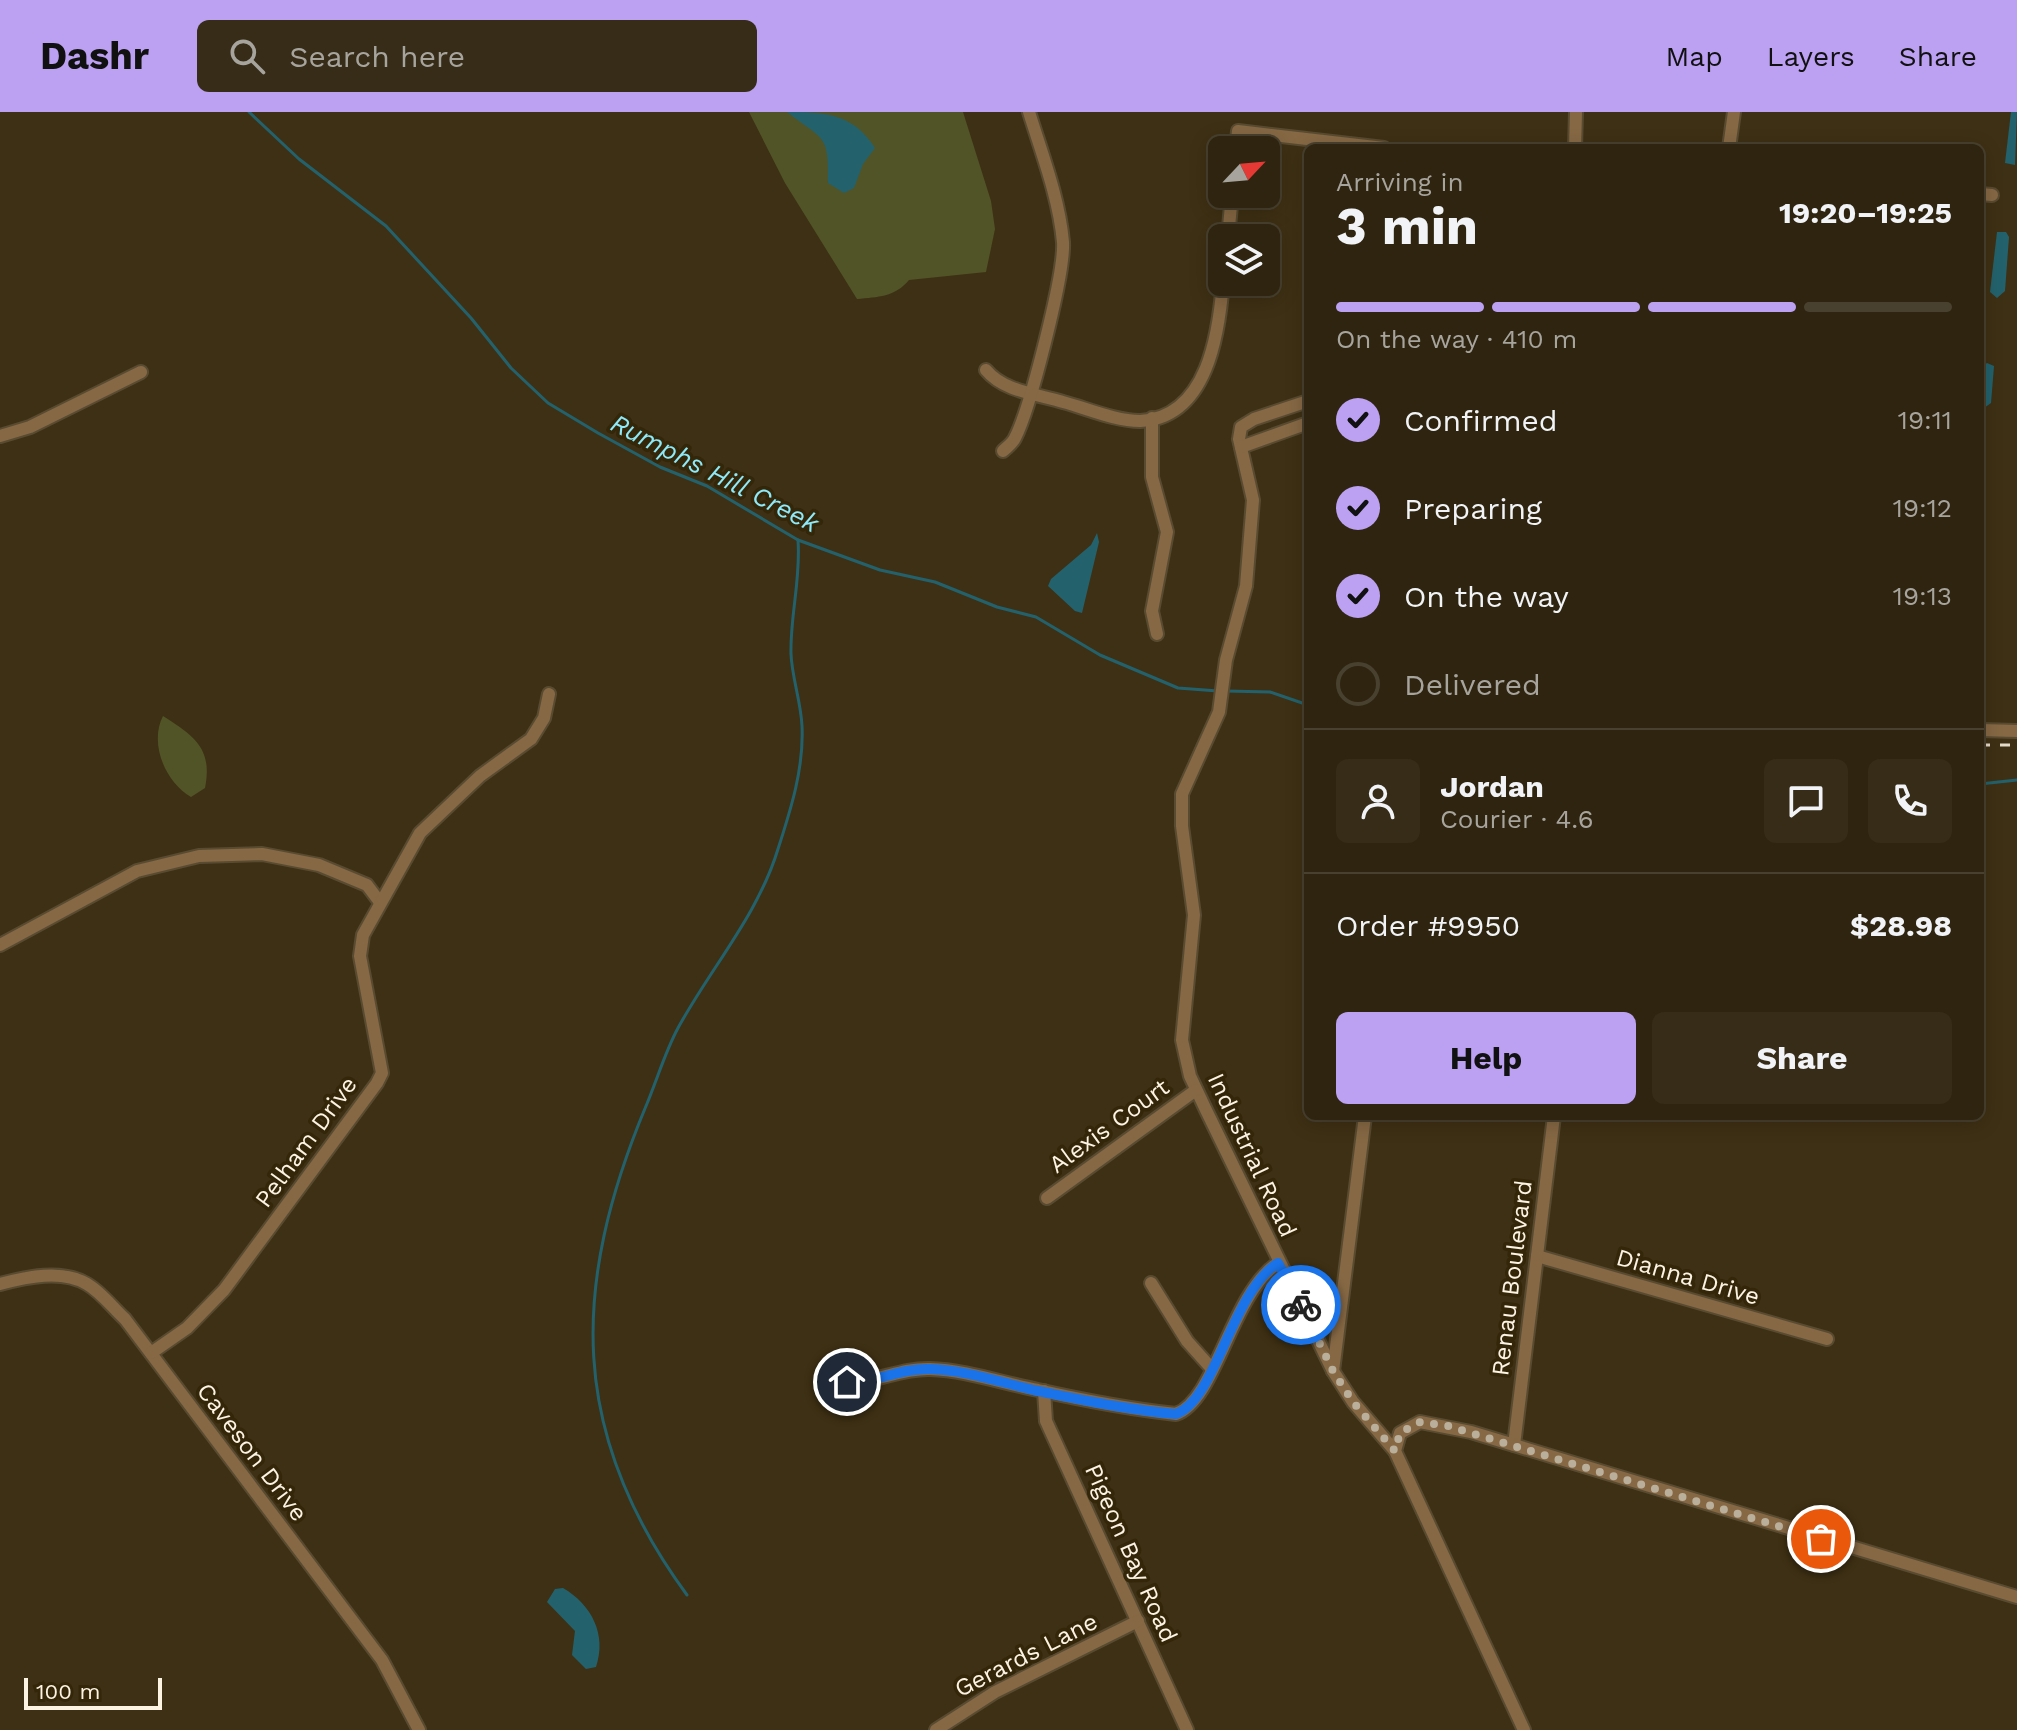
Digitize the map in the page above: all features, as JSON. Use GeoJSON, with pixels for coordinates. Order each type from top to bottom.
{"type":"FeatureCollection","features":[{"type":"Feature","properties":{"kind":"street"},"geometry":{"type":"LineString","coordinates":[[1003,451],[1015,440],[1061,272],[1063,247],[1060,218],[1029,112]]}},
{"type":"Feature","properties":{"kind":"street"},"geometry":{"type":"LineString","coordinates":[[1575,144],[1576,112]]}},
{"type":"Feature","properties":{"kind":"street"},"geometry":{"type":"LineString","coordinates":[[1730,144],[1734,112]]}},
{"type":"Feature","properties":{"kind":"street"},"geometry":{"type":"LineString","coordinates":[[1237,136],[1238,131],[1350,144]]}},
{"type":"Feature","properties":{"kind":"street"},"geometry":{"type":"LineString","coordinates":[[986,370],[997,383],[1124,419],[1152,418],[1187,398],[1200,381],[1217,342],[1222,296]]}},
{"type":"Feature","properties":{"kind":"street"},"geometry":{"type":"LineString","coordinates":[[0,436],[30,427],[141,372]]}},
{"type":"Feature","properties":{"kind":"street"},"geometry":{"type":"LineString","coordinates":[[1304,402],[1245,423],[1239,439],[1241,447],[1304,424]]}},
{"type":"Feature","properties":{"kind":"street"},"geometry":{"type":"LineString","coordinates":[[1152,418],[1152,477],[1167,532],[1152,611],[1157,634]]}},
{"type":"Feature","properties":{"kind":"street","name":"Industrial Road"},"geometry":{"type":"LineString","coordinates":[[1241,447],[1253,500],[1246,586],[1226,660],[1219,712],[1182,794],[1182,826],[1194,915],[1182,1040],[1196,1090],[1278,1263],[1333,1371],[1353,1402],[1395,1451],[1524,1730]]}},
{"type":"Feature","properties":{"kind":"street","name":"Pelham Drive"},"geometry":{"type":"LineString","coordinates":[[151,1353],[187,1328],[224,1290],[377,1083],[382,1073],[360,944],[379,901],[420,833],[480,776],[531,739],[544,718],[549,694]]}},
{"type":"Feature","properties":{"kind":"street"},"geometry":{"type":"LineString","coordinates":[[1984,730],[2017,731]]}},
{"type":"Feature","properties":{"kind":"street"},"geometry":{"type":"LineString","coordinates":[[0,945],[137,871],[199,856],[262,854],[319,865],[367,885],[379,901]]}},
{"type":"Feature","properties":{"kind":"street","name":"Alexis Court"},"geometry":{"type":"LineString","coordinates":[[1047,1198],[1196,1090]]}},
{"type":"Feature","properties":{"kind":"street"},"geometry":{"type":"LineString","coordinates":[[1333,1371],[1364,1120]]}},
{"type":"Feature","properties":{"kind":"street","name":"Renau Boulevard"},"geometry":{"type":"LineString","coordinates":[[1514,1445],[1554,1120]]}},
{"type":"Feature","properties":{"kind":"street","name":"Dianna Drive"},"geometry":{"type":"LineString","coordinates":[[1537,1256],[1827,1339]]}},
{"type":"Feature","properties":{"kind":"street"},"geometry":{"type":"LineString","coordinates":[[847,1382],[864,1382],[893,1373],[930,1369],[1176,1414],[1193,1402],[1250,1290],[1278,1263]]}},
{"type":"Feature","properties":{"kind":"street","name":"Caveson Drive"},"geometry":{"type":"LineString","coordinates":[[0,1284],[56,1275],[88,1284],[125,1319],[382,1660],[419,1730]]}},
{"type":"Feature","properties":{"kind":"street"},"geometry":{"type":"LineString","coordinates":[[1151,1283],[1187,1341],[1212,1369]]}},
{"type":"Feature","properties":{"kind":"street","name":"Pigeon Bay Road"},"geometry":{"type":"LineString","coordinates":[[1044,1391],[1046,1421],[1187,1730]]}},
{"type":"Feature","properties":{"kind":"street"},"geometry":{"type":"LineString","coordinates":[[1395,1451],[1400,1433],[1420,1422],[1448,1426],[2017,1597]]}},
{"type":"Feature","properties":{"kind":"street","name":"Gerards Lane"},"geometry":{"type":"LineString","coordinates":[[936,1730],[995,1692],[1138,1621]]}},
{"type":"Feature","properties":{"kind":"green space"},"geometry":{"type":"Polygon","coordinates":[[[749,112],[963,112],[991,201],[995,229],[986,272],[909,280],[892,293],[857,299],[785,183],[749,112]]]}},
{"type":"Feature","properties":{"kind":"green space"},"geometry":{"type":"Polygon","coordinates":[[[163,716],[192,737],[203,753],[207,774],[205,788],[191,797],[174,782],[162,761],[158,738],[163,716]]]}},
{"type":"Feature","properties":{"kind":"water"},"geometry":{"type":"Polygon","coordinates":[[[787,112],[837,117],[866,136],[875,148],[863,164],[854,188],[844,193],[828,183],[827,155],[822,140],[787,112]]]}},
{"type":"Feature","properties":{"kind":"water"},"geometry":{"type":"Polygon","coordinates":[[[2011,112],[2017,112],[2015,165],[2005,163],[2011,112]]]}},
{"type":"Feature","properties":{"kind":"water"},"geometry":{"type":"Polygon","coordinates":[[[1997,232],[2006,232],[2009,237],[2005,291],[1997,298],[1990,292],[1997,232]]]}},
{"type":"Feature","properties":{"kind":"water"},"geometry":{"type":"Polygon","coordinates":[[[1984,365],[1994,366],[1991,403],[1984,408],[1984,365]]]}},
{"type":"Feature","properties":{"kind":"water"},"geometry":{"type":"Polygon","coordinates":[[[1097,533],[1099,542],[1082,613],[1075,611],[1048,586],[1051,579],[1091,545],[1097,533]]]}},
{"type":"Feature","properties":{"kind":"water"},"geometry":{"type":"Polygon","coordinates":[[[563,1588],[582,1603],[594,1622],[600,1644],[596,1667],[586,1669],[572,1655],[575,1631],[547,1602],[555,1589],[563,1588]]]}},
{"type":"Feature","properties":{"kind":"waterway","name":"Rumphs Hill Creek"},"geometry":{"type":"LineString","coordinates":[[249,112],[299,159],[386,226],[471,318],[511,368],[548,403],[598,433],[660,467],[707,486],[798,540],[880,570],[935,582],[997,607],[1036,617],[1100,655],[1178,688],[1218,691]]}},
{"type":"Feature","properties":{"kind":"waterway"},"geometry":{"type":"LineString","coordinates":[[687,1595],[648,1535],[620,1476],[602,1417],[594,1357],[595,1297],[604,1236],[621,1172],[665,1056],[678,1028],[758,897],[792,804],[802,742],[791,654],[798,540]]}},
{"type":"Feature","properties":{"kind":"waterway","name":"Rumphs Hill Creek"},"geometry":{"type":"LineString","coordinates":[[1226,691],[1270,692],[1304,704]]}},
{"type":"Feature","properties":{"kind":"waterway","name":"Rumphs Hill Creek"},"geometry":{"type":"LineString","coordinates":[[1984,784],[2017,780]]}},
{"type":"Feature","properties":{"kind":"railway"},"geometry":{"type":"LineString","coordinates":[[1984,745],[2017,745]]}},
{"type":"Feature","properties":{"kind":"way so far"},"geometry":{"type":"LineString","coordinates":[[1301,1305],[1333,1371],[1353,1402],[1395,1451],[1400,1433],[1420,1422],[1448,1426],[1821,1539]]}},
{"type":"Feature","properties":{"kind":"route"},"geometry":{"type":"LineString","coordinates":[[847,1382],[878,1380],[908,1370],[945,1370],[1078,1400],[1176,1414],[1189,1408],[1203,1386],[1250,1290],[1261,1275],[1278,1263],[1301,1305]]}}]}
